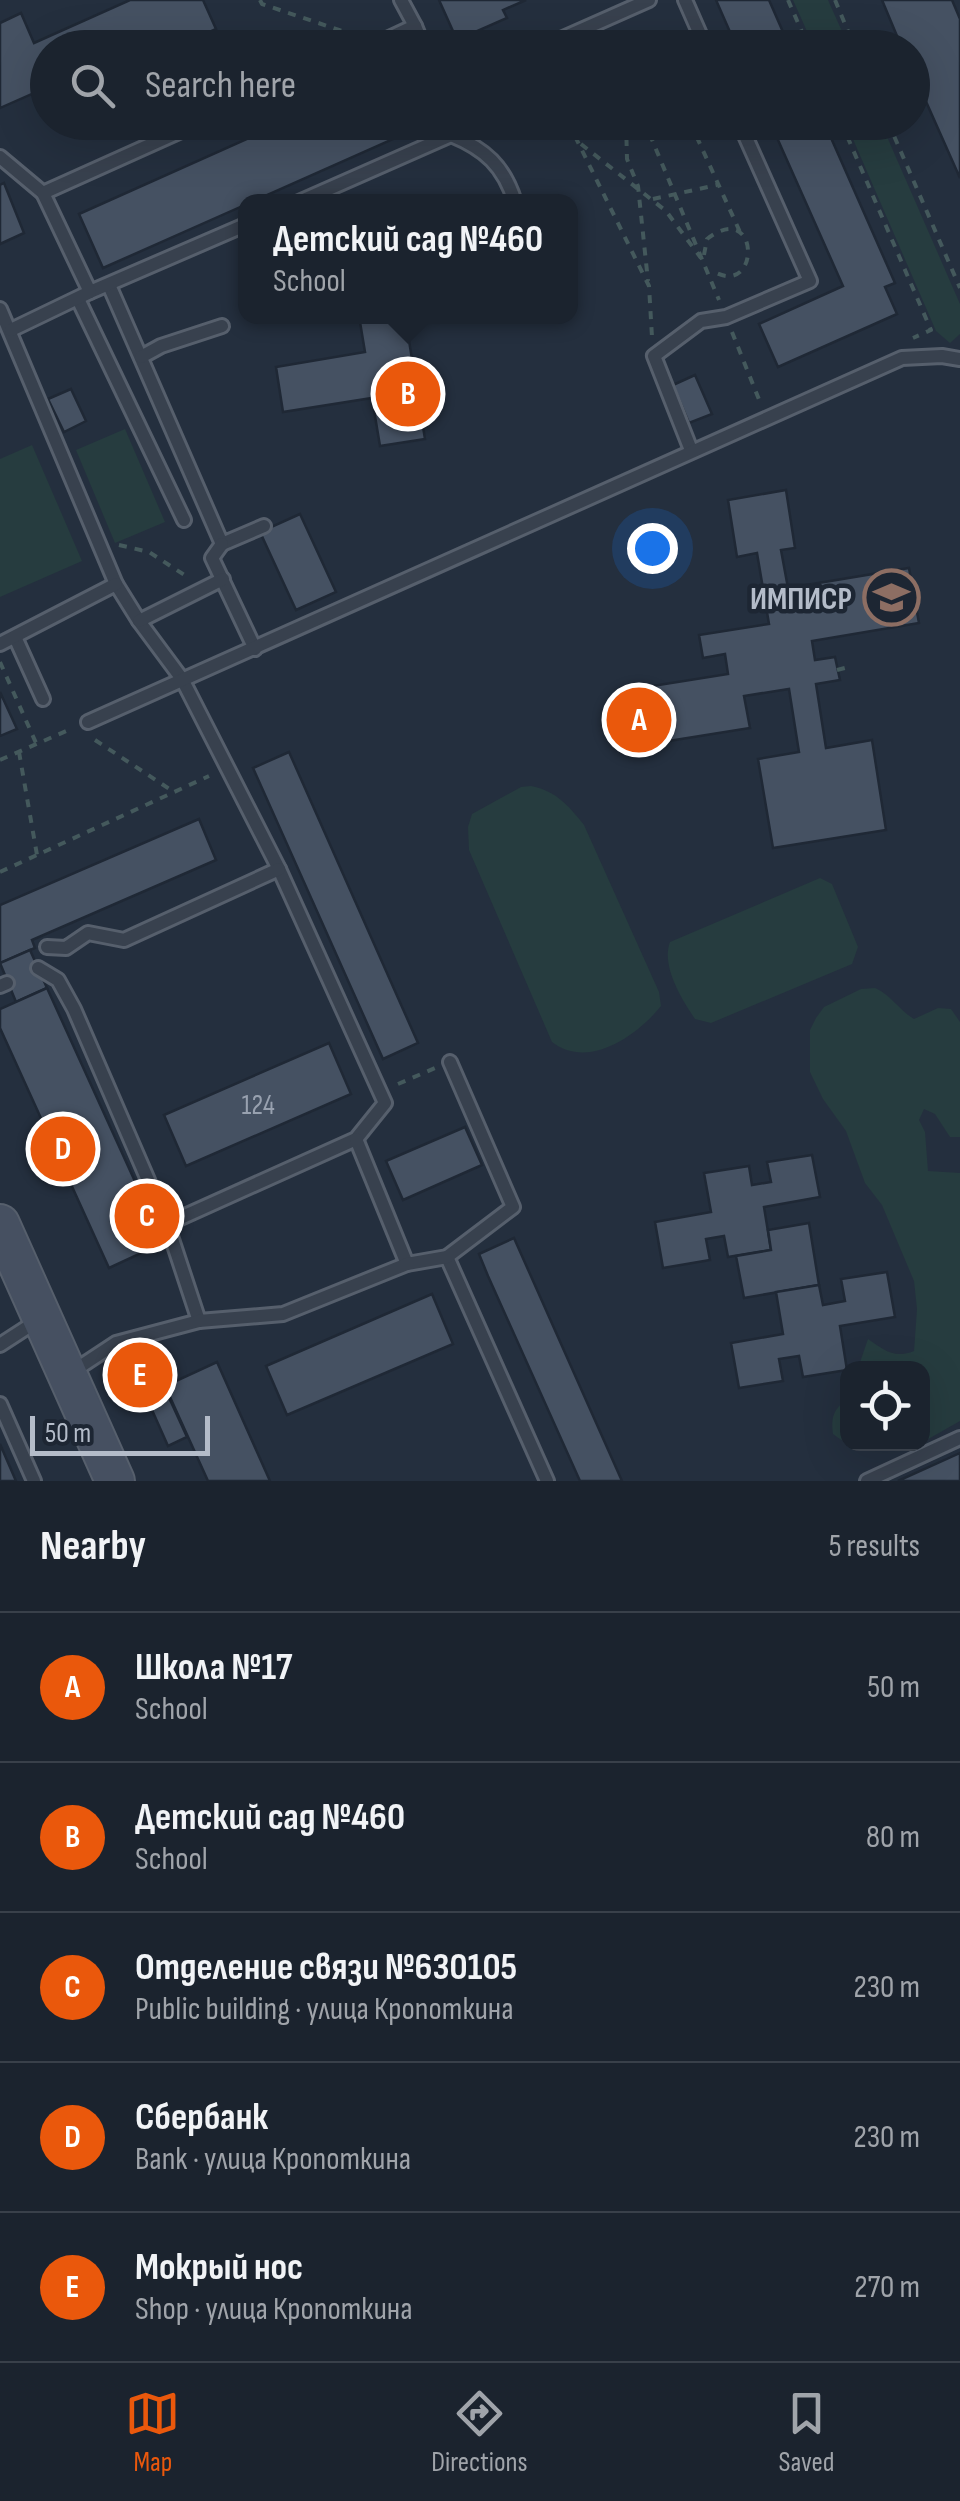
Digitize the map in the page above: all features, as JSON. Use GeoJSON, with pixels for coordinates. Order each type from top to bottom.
{"type":"FeatureCollection","features":[{"type":"Feature","properties":{"kind":"main road"},"geometry":{"type":"LineString","coordinates":[[0,1224],[9,1267],[42,1317],[115,1481]]}},
{"type":"Feature","properties":{"kind":"lane"},"geometry":{"type":"LineString","coordinates":[[401,0],[417,30]]}},
{"type":"Feature","properties":{"kind":"lane"},"geometry":{"type":"LineString","coordinates":[[581,30],[648,0]]}},
{"type":"Feature","properties":{"kind":"lane"},"geometry":{"type":"LineString","coordinates":[[685,0],[698,30]]}},
{"type":"Feature","properties":{"kind":"lane"},"geometry":{"type":"LineString","coordinates":[[406,30],[415,26]]}},
{"type":"Feature","properties":{"kind":"lane"},"geometry":{"type":"LineString","coordinates":[[43,194],[162,140]]}},
{"type":"Feature","properties":{"kind":"lane"},"geometry":{"type":"LineString","coordinates":[[316,194],[429,140]]}},
{"type":"Feature","properties":{"kind":"lane"},"geometry":{"type":"LineString","coordinates":[[467,140],[507,174],[513,194]]}},
{"type":"Feature","properties":{"kind":"lane"},"geometry":{"type":"LineString","coordinates":[[691,450],[654,356],[702,321],[726,316],[810,281],[748,140]]}},
{"type":"Feature","properties":{"kind":"lane"},"geometry":{"type":"LineString","coordinates":[[0,158],[43,194],[184,520]]}},
{"type":"Feature","properties":{"kind":"lane"},"geometry":{"type":"LineString","coordinates":[[11,330],[238,228]]}},
{"type":"Feature","properties":{"kind":"lane"},"geometry":{"type":"LineString","coordinates":[[109,284],[222,544]]}},
{"type":"Feature","properties":{"kind":"lane"},"geometry":{"type":"LineString","coordinates":[[0,308],[116,584],[182,679],[228,767],[385,1103],[356,1139],[167,1224]]}},
{"type":"Feature","properties":{"kind":"lane"},"geometry":{"type":"LineString","coordinates":[[141,357],[160,346],[222,326]]}},
{"type":"Feature","properties":{"kind":"lane"},"geometry":{"type":"LineString","coordinates":[[82,724],[902,358],[960,359]]}},
{"type":"Feature","properties":{"kind":"lane"},"geometry":{"type":"LineString","coordinates":[[255,650],[212,558],[222,544],[264,526]]}},
{"type":"Feature","properties":{"kind":"lane"},"geometry":{"type":"LineString","coordinates":[[139,621],[223,579]]}},
{"type":"Feature","properties":{"kind":"lane"},"geometry":{"type":"LineString","coordinates":[[0,644],[116,584]]}},
{"type":"Feature","properties":{"kind":"lane"},"geometry":{"type":"LineString","coordinates":[[15,637],[43,699]]}},
{"type":"Feature","properties":{"kind":"lane"},"geometry":{"type":"LineString","coordinates":[[48,947],[66,948],[88,933],[124,940],[279,870]]}},
{"type":"Feature","properties":{"kind":"lane"},"geometry":{"type":"LineString","coordinates":[[38,968],[58,980],[74,1009],[167,1224],[199,1321]]}},
{"type":"Feature","properties":{"kind":"lane"},"geometry":{"type":"LineString","coordinates":[[66,1375],[116,1343],[199,1321],[283,1314],[407,1264],[446,1257],[514,1207],[450,1062]]}},
{"type":"Feature","properties":{"kind":"lane"},"geometry":{"type":"LineString","coordinates":[[356,1139],[407,1264]]}},
{"type":"Feature","properties":{"kind":"lane"},"geometry":{"type":"LineString","coordinates":[[446,1257],[546,1481]]}},
{"type":"Feature","properties":{"kind":"lane"},"geometry":{"type":"LineString","coordinates":[[0,1344],[42,1317]]}},
{"type":"Feature","properties":{"kind":"lane"},"geometry":{"type":"LineString","coordinates":[[0,1404],[34,1481]]}},
{"type":"Feature","properties":{"kind":"lane"},"geometry":{"type":"LineString","coordinates":[[867,1481],[960,1438]]}},
{"type":"Feature","properties":{"kind":"path"},"geometry":{"type":"LineString","coordinates":[[260,0],[332,30]]}},
{"type":"Feature","properties":{"kind":"path"},"geometry":{"type":"LineString","coordinates":[[788,0],[801,30]]}},
{"type":"Feature","properties":{"kind":"path"},"geometry":{"type":"LineString","coordinates":[[835,0],[848,30]]}},
{"type":"Feature","properties":{"kind":"path"},"geometry":{"type":"LineString","coordinates":[[578,140],[649,286]]}},
{"type":"Feature","properties":{"kind":"path"},"geometry":{"type":"LineString","coordinates":[[627,140],[628,158],[638,186],[654,356]]}},
{"type":"Feature","properties":{"kind":"path"},"geometry":{"type":"LineString","coordinates":[[651,140],[706,264],[766,418]]}},
{"type":"Feature","properties":{"kind":"path"},"geometry":{"type":"LineString","coordinates":[[580,144],[666,210],[714,273],[738,273],[748,263],[750,252],[698,140]]}},
{"type":"Feature","properties":{"kind":"path"},"geometry":{"type":"LineString","coordinates":[[849,140],[931,330],[914,338]]}},
{"type":"Feature","properties":{"kind":"path"},"geometry":{"type":"LineString","coordinates":[[896,140],[960,288]]}},
{"type":"Feature","properties":{"kind":"path"},"geometry":{"type":"LineString","coordinates":[[653,199],[718,184]]}},
{"type":"Feature","properties":{"kind":"path"},"geometry":{"type":"LineString","coordinates":[[706,264],[703,250],[707,239],[728,229],[740,232]]}},
{"type":"Feature","properties":{"kind":"path"},"geometry":{"type":"LineString","coordinates":[[98,541],[149,552],[183,572],[199,592]]}},
{"type":"Feature","properties":{"kind":"path"},"geometry":{"type":"LineString","coordinates":[[0,662],[36,743]]}},
{"type":"Feature","properties":{"kind":"path"},"geometry":{"type":"LineString","coordinates":[[838,670],[845,668]]}},
{"type":"Feature","properties":{"kind":"path"},"geometry":{"type":"LineString","coordinates":[[0,760],[82,724],[174,792]]}},
{"type":"Feature","properties":{"kind":"path"},"geometry":{"type":"LineString","coordinates":[[19,752],[37,855]]}},
{"type":"Feature","properties":{"kind":"path"},"geometry":{"type":"LineString","coordinates":[[0,872],[228,767]]}},
{"type":"Feature","properties":{"kind":"path"},"geometry":{"type":"LineString","coordinates":[[380,1091],[450,1062]]}},
{"type":"Feature","properties":{"kind":"green space"},"geometry":{"type":"Polygon","coordinates":[[[793,0],[828,0],[841,30],[806,30],[793,0]]]}},
{"type":"Feature","properties":{"kind":"green space"},"geometry":{"type":"Polygon","coordinates":[[[853,140],[888,140],[960,304],[960,334],[950,343],[936,331],[853,140]]]}},
{"type":"Feature","properties":{"kind":"green space"},"geometry":{"type":"Polygon","coordinates":[[[125,429],[165,522],[115,543],[76,450],[125,429]]]}},
{"type":"Feature","properties":{"kind":"green space"},"geometry":{"type":"Polygon","coordinates":[[[32,445],[82,561],[0,597],[0,459],[32,445]]]}},
{"type":"Feature","properties":{"kind":"green space"},"geometry":{"type":"Polygon","coordinates":[[[531,786],[561,800],[584,825],[659,992],[661,1006],[651,1017],[625,1038],[596,1051],[566,1050],[552,1042],[469,850],[472,814],[521,787],[531,786]]]}},
{"type":"Feature","properties":{"kind":"green space"},"geometry":{"type":"Polygon","coordinates":[[[820,878],[832,884],[858,947],[852,964],[711,1023],[695,1019],[670,971],[670,942],[820,878]]]}},
{"type":"Feature","properties":{"kind":"green space"},"geometry":{"type":"Polygon","coordinates":[[[875,988],[914,1019],[938,1008],[951,1009],[960,1022],[960,1137],[950,1137],[935,1114],[924,1109],[919,1120],[925,1132],[928,1171],[960,1173],[960,1421],[930,1438],[930,1361],[860,1361],[868,1339],[895,1354],[914,1351],[914,1281],[882,1205],[865,1183],[846,1131],[810,1072],[810,1030],[816,1018],[824,1007],[861,989],[875,988]]]}},
{"type":"Feature","properties":{"kind":"green space"},"geometry":{"type":"Polygon","coordinates":[[[840,1405],[840,1439],[832,1428],[840,1405]]]}},
{"type":"Feature","properties":{"kind":"building"},"geometry":{"type":"Polygon","coordinates":[[[130,0],[203,0],[216,29],[214,30],[63,30],[130,0]]]}},
{"type":"Feature","properties":{"kind":"building"},"geometry":{"type":"Polygon","coordinates":[[[439,0],[526,0],[503,10],[507,18],[480,30],[452,30],[439,0]]]}},
{"type":"Feature","properties":{"kind":"building"},"geometry":{"type":"Polygon","coordinates":[[[716,0],[769,0],[782,30],[729,30],[716,0]]]}},
{"type":"Feature","properties":{"kind":"building"},"geometry":{"type":"Polygon","coordinates":[[[882,0],[952,0],[960,19],[960,178],[930,110],[930,30],[894,30],[882,0]]]}},
{"type":"Feature","properties":{"kind":"building"},"geometry":{"type":"Polygon","coordinates":[[[21,13],[30,34],[30,95],[0,108],[0,23],[21,13]]]}},
{"type":"Feature","properties":{"kind":"building"},"geometry":{"type":"Polygon","coordinates":[[[245,140],[391,140],[270,194],[238,194],[238,208],[103,268],[79,214],[245,140]]]}},
{"type":"Feature","properties":{"kind":"building"},"geometry":{"type":"Polygon","coordinates":[[[778,140],[832,140],[895,283],[885,287],[897,314],[778,367],[759,324],[843,286],[778,140]]]}},
{"type":"Feature","properties":{"kind":"building"},"geometry":{"type":"Polygon","coordinates":[[[4,183],[24,233],[0,244],[0,185],[4,183]]]}},
{"type":"Feature","properties":{"kind":"building"},"geometry":{"type":"Polygon","coordinates":[[[360,324],[406,324],[425,439],[380,446],[372,398],[283,412],[276,367],[365,352],[360,324]]]}},
{"type":"Feature","properties":{"kind":"building"},"geometry":{"type":"Polygon","coordinates":[[[695,375],[712,414],[689,423],[673,385],[695,375]]]}},
{"type":"Feature","properties":{"kind":"building"},"geometry":{"type":"Polygon","coordinates":[[[71,389],[86,421],[64,432],[48,399],[71,389]]]}},
{"type":"Feature","properties":{"kind":"building"},"geometry":{"type":"Polygon","coordinates":[[[786,490],[795,548],[781,550],[788,588],[909,568],[919,623],[812,641],[815,660],[835,657],[840,680],[816,684],[826,748],[872,740],[886,830],[773,848],[758,759],[799,752],[789,689],[744,696],[750,728],[631,747],[621,691],[728,674],[725,654],[703,658],[699,635],[769,624],[757,553],[737,557],[728,500],[786,490]]]}},
{"type":"Feature","properties":{"kind":"building"},"geometry":{"type":"Polygon","coordinates":[[[300,514],[336,592],[296,610],[260,532],[300,514]]]}},
{"type":"Feature","properties":{"kind":"building"},"geometry":{"type":"Polygon","coordinates":[[[0,692],[17,729],[0,736],[0,692]]]}},
{"type":"Feature","properties":{"kind":"building"},"geometry":{"type":"Polygon","coordinates":[[[289,752],[418,1043],[383,1059],[253,768],[289,752]]]}},
{"type":"Feature","properties":{"kind":"building"},"geometry":{"type":"Polygon","coordinates":[[[199,819],[216,860],[32,940],[35,948],[0,963],[0,905],[199,819]]]}},
{"type":"Feature","properties":{"kind":"building"},"geometry":{"type":"Polygon","coordinates":[[[30,950],[47,988],[16,1002],[0,963],[30,950]]]}},
{"type":"Feature","properties":{"kind":"building"},"geometry":{"type":"Polygon","coordinates":[[[47,988],[163,1243],[109,1268],[0,1028],[0,1009],[47,988]]]}},
{"type":"Feature","properties":{"kind":"building"},"geometry":{"type":"Polygon","coordinates":[[[329,1043],[351,1094],[186,1166],[164,1115],[329,1043]]]}},
{"type":"Feature","properties":{"kind":"building"},"geometry":{"type":"Polygon","coordinates":[[[465,1127],[482,1165],[403,1200],[386,1161],[465,1127]]]}},
{"type":"Feature","properties":{"kind":"building"},"geometry":{"type":"Polygon","coordinates":[[[812,1155],[820,1197],[764,1207],[771,1250],[728,1257],[724,1236],[706,1239],[710,1260],[663,1268],[655,1222],[711,1212],[704,1173],[749,1166],[752,1185],[771,1182],[767,1162],[812,1155]]]}},
{"type":"Feature","properties":{"kind":"building"},"geometry":{"type":"Polygon","coordinates":[[[809,1223],[819,1285],[744,1298],[736,1256],[771,1250],[768,1230],[809,1223]]]}},
{"type":"Feature","properties":{"kind":"building"},"geometry":{"type":"Polygon","coordinates":[[[514,1238],[622,1481],[580,1481],[488,1276],[479,1254],[514,1238]]]}},
{"type":"Feature","properties":{"kind":"building"},"geometry":{"type":"Polygon","coordinates":[[[887,1272],[895,1317],[840,1326],[846,1361],[840,1361],[840,1371],[803,1377],[799,1356],[779,1359],[783,1381],[739,1388],[731,1343],[783,1334],[776,1292],[819,1285],[823,1305],[845,1301],[841,1279],[887,1272]]]}},
{"type":"Feature","properties":{"kind":"building"},"geometry":{"type":"Polygon","coordinates":[[[432,1294],[453,1344],[287,1415],[266,1366],[432,1294]]]}},
{"type":"Feature","properties":{"kind":"building"},"geometry":{"type":"Polygon","coordinates":[[[150,1356],[187,1437],[168,1446],[132,1365],[150,1356]]]}},
{"type":"Feature","properties":{"kind":"building"},"geometry":{"type":"Polygon","coordinates":[[[217,1362],[270,1481],[208,1481],[165,1386],[217,1362]]]}},
{"type":"Feature","properties":{"kind":"building"},"geometry":{"type":"Polygon","coordinates":[[[0,1444],[16,1481],[0,1481],[0,1444]]]}},
{"type":"Feature","properties":{"kind":"building"},"geometry":{"type":"Polygon","coordinates":[[[960,1453],[960,1481],[898,1481],[960,1453]]]}},
{"type":"Feature","properties":{"kind":"place","name":"Детский сад №460"},"geometry":{"type":"Point","coordinates":[408,394]}},
{"type":"Feature","properties":{"kind":"place","name":"ИМПИСР"},"geometry":{"type":"Point","coordinates":[891,598]}},
{"type":"Feature","properties":{"kind":"place","name":"Школа №17"},"geometry":{"type":"Point","coordinates":[639,720]}},
{"type":"Feature","properties":{"kind":"place","name":"Сбербанк"},"geometry":{"type":"Point","coordinates":[63,1149]}},
{"type":"Feature","properties":{"kind":"place","name":"Отделение связи №630105"},"geometry":{"type":"Point","coordinates":[147,1216]}},
{"type":"Feature","properties":{"kind":"place","name":"Мокрый нос"},"geometry":{"type":"Point","coordinates":[140,1375]}}]}
